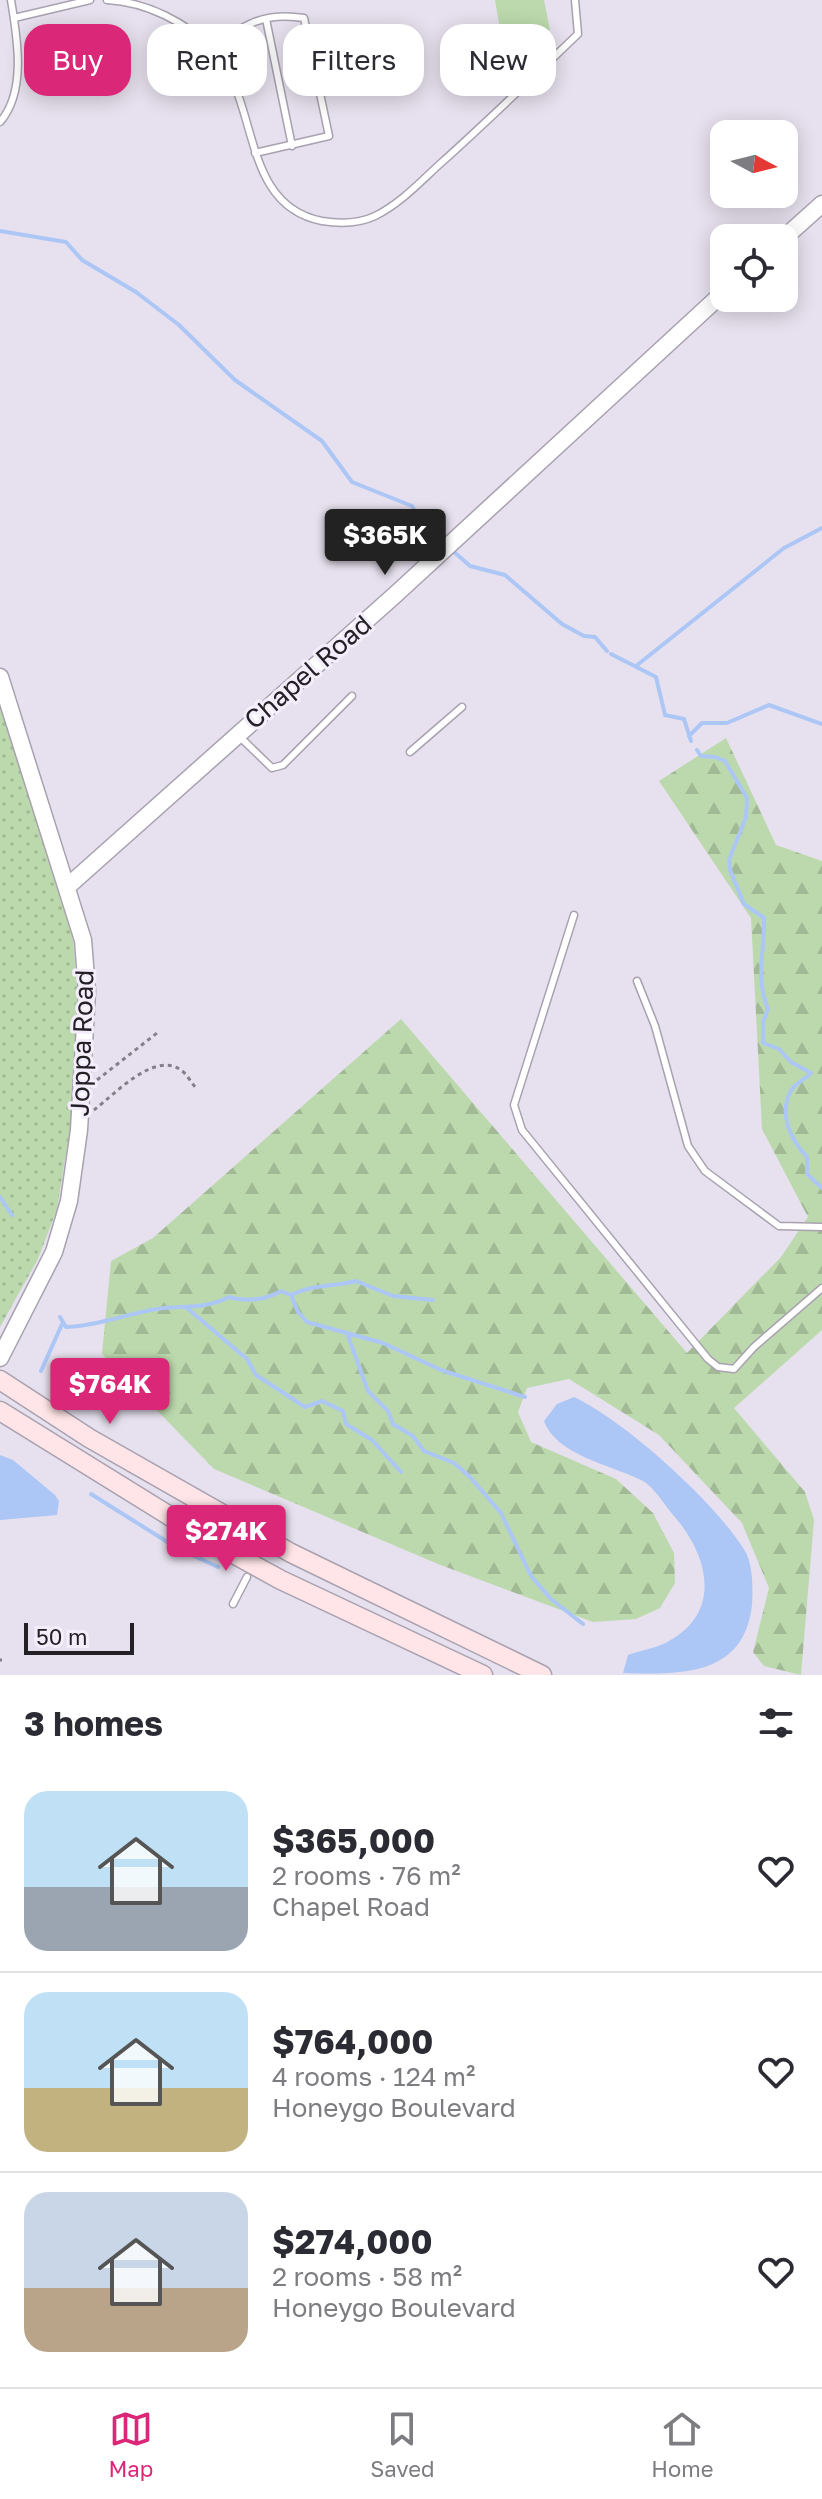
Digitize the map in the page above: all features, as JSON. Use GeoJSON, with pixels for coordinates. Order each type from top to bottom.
{"type":"FeatureCollection","features":[{"type":"Feature","properties":{"kind":"main road"},"geometry":{"type":"LineString","coordinates":[[0,1380],[103,1446],[291,1553],[542,1675]]}},
{"type":"Feature","properties":{"kind":"main road"},"geometry":{"type":"LineString","coordinates":[[0,1411],[210,1541],[281,1580],[483,1675]]}},
{"type":"Feature","properties":{"kind":"street"},"geometry":{"type":"LineString","coordinates":[[798,225],[822,204]]}},
{"type":"Feature","properties":{"kind":"street","name":"Chapel Road"},"geometry":{"type":"LineString","coordinates":[[67,887],[396,594],[710,305]]}},
{"type":"Feature","properties":{"kind":"street","name":"Joppa Road"},"geometry":{"type":"LineString","coordinates":[[0,677],[8,720],[67,887],[87,962],[82,1087],[73,1177],[60,1234],[40,1283],[0,1358]]}},
{"type":"Feature","properties":{"kind":"lane"},"geometry":{"type":"LineString","coordinates":[[0,122],[7,115],[16,81],[11,0]]}},
{"type":"Feature","properties":{"kind":"lane"},"geometry":{"type":"LineString","coordinates":[[14,18],[90,0]]}},
{"type":"Feature","properties":{"kind":"lane"},"geometry":{"type":"LineString","coordinates":[[107,0],[143,6],[180,24]]}},
{"type":"Feature","properties":{"kind":"lane"},"geometry":{"type":"LineString","coordinates":[[239,96],[255,153],[275,195],[298,213],[337,223],[357,222],[377,215],[424,178],[578,34],[575,0]]}},
{"type":"Feature","properties":{"kind":"lane"},"geometry":{"type":"LineString","coordinates":[[244,24],[284,15],[304,18],[329,136],[255,153]]}},
{"type":"Feature","properties":{"kind":"lane"},"geometry":{"type":"LineString","coordinates":[[266,19],[292,146]]}},
{"type":"Feature","properties":{"kind":"lane"},"geometry":{"type":"LineString","coordinates":[[237,734],[272,768],[283,765],[352,696]]}},
{"type":"Feature","properties":{"kind":"lane"},"geometry":{"type":"LineString","coordinates":[[410,752],[462,707]]}},
{"type":"Feature","properties":{"kind":"lane"},"geometry":{"type":"LineString","coordinates":[[574,915],[514,1105],[522,1130],[673,1318],[718,1367],[734,1369],[754,1347],[822,1288]]}},
{"type":"Feature","properties":{"kind":"lane"},"geometry":{"type":"LineString","coordinates":[[637,981],[655,1026],[688,1146],[705,1171],[779,1226],[822,1227]]}},
{"type":"Feature","properties":{"kind":"lane"},"geometry":{"type":"LineString","coordinates":[[233,1604],[247,1577]]}},
{"type":"Feature","properties":{"kind":"path"},"geometry":{"type":"LineString","coordinates":[[82,1087],[102,1077],[157,1033]]}},
{"type":"Feature","properties":{"kind":"path"},"geometry":{"type":"LineString","coordinates":[[79,1121],[154,1066],[167,1064],[181,1070],[197,1089]]}},
{"type":"Feature","properties":{"kind":"green space"},"geometry":{"type":"Polygon","coordinates":[[[495,0],[544,0],[549,24],[499,24],[495,0]]]}},
{"type":"Feature","properties":{"kind":"green space"},"geometry":{"type":"Polygon","coordinates":[[[0,699],[72,930],[80,1018],[73,1111],[57,1209],[38,1259],[0,1327],[0,699]]]}},
{"type":"Feature","properties":{"kind":"green space"},"geometry":{"type":"Polygon","coordinates":[[[726,738],[776,845],[822,861],[822,1330],[734,1408],[805,1492],[814,1520],[801,1675],[764,1666],[753,1652],[769,1588],[742,1523],[659,1435],[569,1379],[527,1388],[518,1412],[531,1442],[616,1479],[653,1513],[674,1553],[675,1583],[660,1608],[636,1619],[593,1622],[438,1564],[214,1469],[102,1354],[111,1261],[153,1238],[401,1019],[687,1353],[781,1257],[808,1217],[762,1129],[751,918],[659,781],[726,738]]]}},
{"type":"Feature","properties":{"kind":"water"},"geometry":{"type":"Polygon","coordinates":[[[574,1397],[595,1408],[643,1443],[713,1510],[745,1551],[751,1570],[752,1605],[747,1628],[737,1645],[724,1658],[689,1671],[623,1673],[628,1655],[669,1641],[686,1629],[697,1614],[703,1599],[702,1565],[686,1531],[650,1487],[641,1480],[572,1451],[550,1433],[544,1421],[557,1404],[574,1397]]]}},
{"type":"Feature","properties":{"kind":"water"},"geometry":{"type":"Polygon","coordinates":[[[0,1455],[13,1460],[55,1495],[59,1501],[57,1515],[0,1520],[0,1455]]]}},
{"type":"Feature","properties":{"kind":"waterway"},"geometry":{"type":"LineString","coordinates":[[0,231],[66,242],[82,260],[136,292],[179,325],[235,380],[322,441],[352,482],[412,506],[425,530],[442,540]]}},
{"type":"Feature","properties":{"kind":"waterway"},"geometry":{"type":"LineString","coordinates":[[636,666],[784,548],[822,528]]}},
{"type":"Feature","properties":{"kind":"waterway"},"geometry":{"type":"LineString","coordinates":[[453,551],[470,566],[505,575],[562,624],[584,636],[595,637],[607,651]]}},
{"type":"Feature","properties":{"kind":"waterway"},"geometry":{"type":"LineString","coordinates":[[611,654],[656,677],[665,715],[684,719],[691,741]]}},
{"type":"Feature","properties":{"kind":"waterway"},"geometry":{"type":"LineString","coordinates":[[689,736],[702,723],[727,723],[769,705],[822,724]]}},
{"type":"Feature","properties":{"kind":"waterway"},"geometry":{"type":"LineString","coordinates":[[697,750],[701,756],[725,761],[747,798],[746,817],[729,860],[744,904],[764,918],[761,975],[768,1009],[763,1022],[763,1043],[779,1049],[791,1062],[811,1073],[792,1089],[786,1117],[791,1134],[807,1157],[807,1174],[822,1188]]}},
{"type":"Feature","properties":{"kind":"waterway"},"geometry":{"type":"LineString","coordinates":[[0,1197],[12,1215]]}},
{"type":"Feature","properties":{"kind":"waterway"},"geometry":{"type":"LineString","coordinates":[[60,1317],[66,1327],[78,1326],[157,1309],[211,1304],[229,1297],[256,1299],[281,1291],[291,1295],[307,1289],[356,1281],[393,1296],[433,1300]]}},
{"type":"Feature","properties":{"kind":"waterway"},"geometry":{"type":"LineString","coordinates":[[291,1295],[298,1312],[307,1322],[383,1343],[441,1370],[525,1397]]}},
{"type":"Feature","properties":{"kind":"waterway"},"geometry":{"type":"LineString","coordinates":[[187,1308],[247,1359],[256,1375],[305,1407],[322,1401],[343,1411],[346,1424],[372,1440],[401,1472]]}},
{"type":"Feature","properties":{"kind":"waterway"},"geometry":{"type":"LineString","coordinates":[[41,1371],[63,1322]]}},
{"type":"Feature","properties":{"kind":"waterway"},"geometry":{"type":"LineString","coordinates":[[347,1333],[368,1391],[388,1411],[393,1424],[413,1436],[424,1451],[454,1463],[470,1477],[501,1513],[531,1576],[551,1599],[583,1624]]}},
{"type":"Feature","properties":{"kind":"waterway"},"geometry":{"type":"LineString","coordinates":[[91,1494],[177,1548],[218,1567]]}}]}
